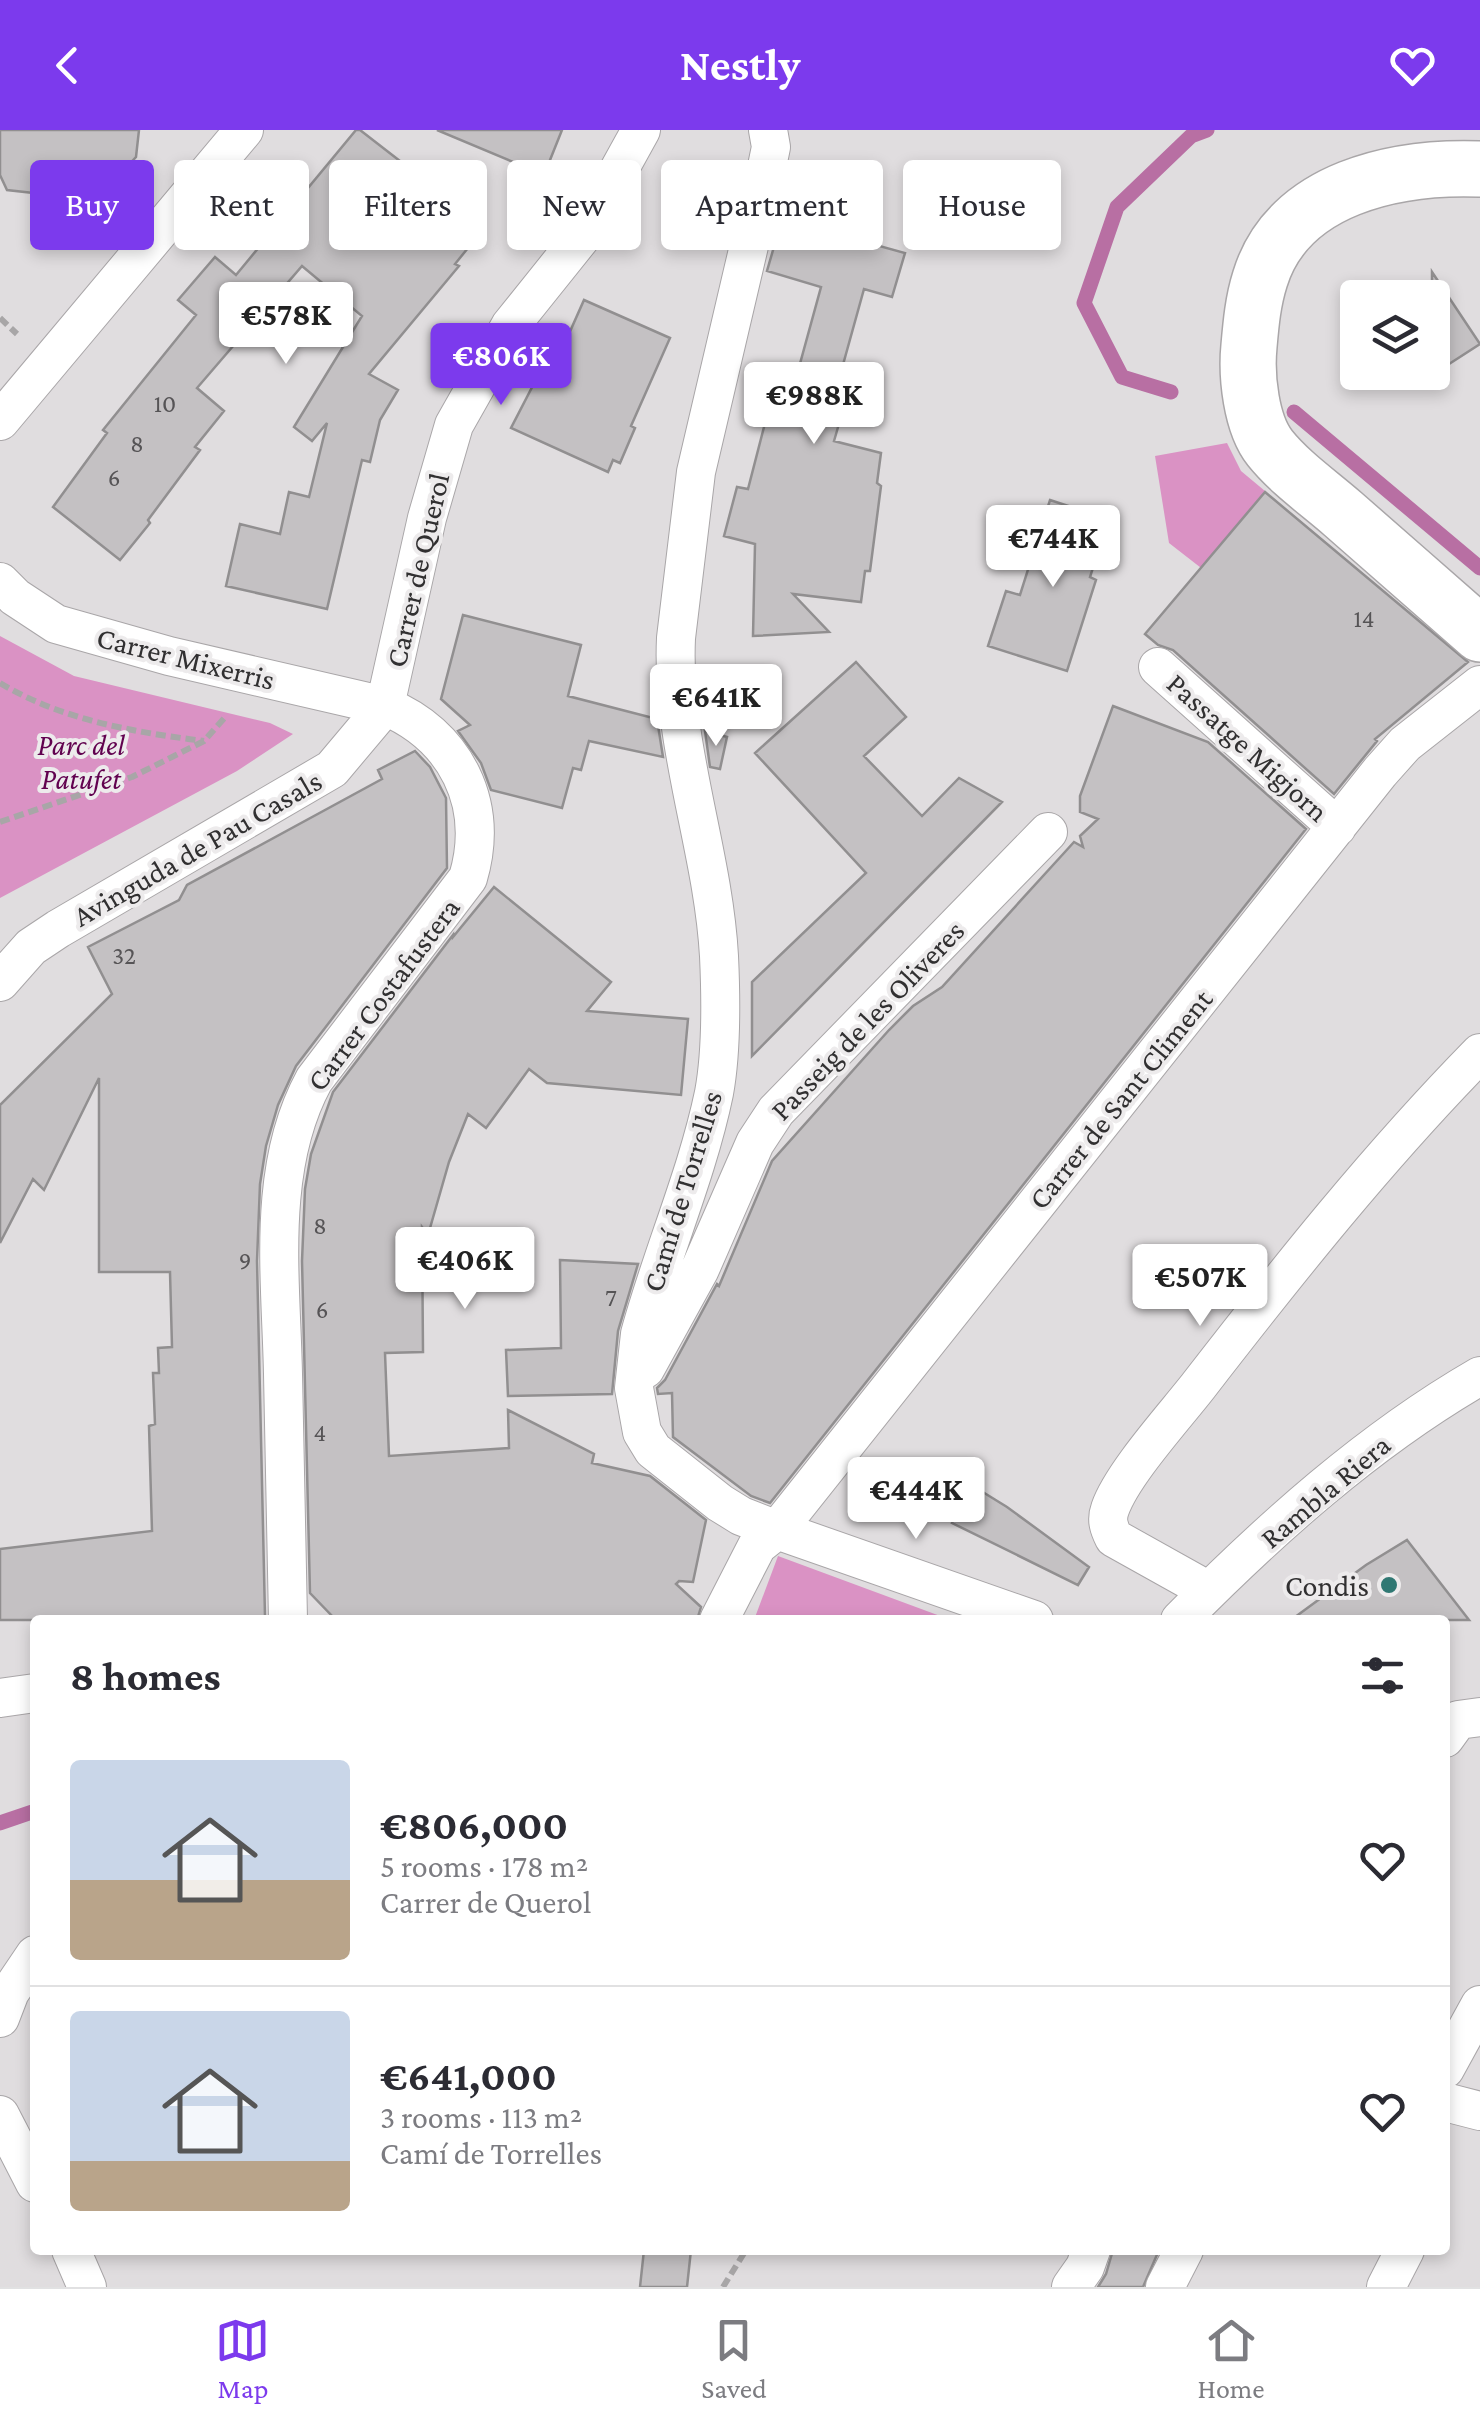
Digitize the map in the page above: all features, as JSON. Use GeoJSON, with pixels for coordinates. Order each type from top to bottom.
{"type":"FeatureCollection","features":[{"type":"Feature","properties":{"kind":"street"},"geometry":{"type":"LineString","coordinates":[[0,421],[244,130]]}},
{"type":"Feature","properties":{"kind":"street","name":"Carrer de Querol"},"geometry":{"type":"LineString","coordinates":[[385,706],[427,518],[454,425],[510,326],[583,236],[640,130]]}},
{"type":"Feature","properties":{"kind":"street","name":"Camí de Torrelles"},"geometry":{"type":"LineString","coordinates":[[768,130],[771,148],[696,472],[676,638],[681,724],[716,928],[719,1024],[715,1089],[640,1334],[634,1388],[642,1432],[653,1450],[720,1504],[778,1530],[1020,1615]]}},
{"type":"Feature","properties":{"kind":"street"},"geometry":{"type":"LineString","coordinates":[[1480,170],[1438,168],[1391,174],[1338,192],[1306,214],[1281,239],[1260,276],[1251,314],[1247,368],[1251,401],[1268,446],[1480,634]]}},
{"type":"Feature","properties":{"kind":"street","name":"Carrer Mixerris"},"geometry":{"type":"LineString","coordinates":[[0,582],[56,624],[169,656],[385,706]]}},
{"type":"Feature","properties":{"kind":"street","name":"Passatge Migjorn"},"geometry":{"type":"LineString","coordinates":[[1158,667],[1337,827]]}},
{"type":"Feature","properties":{"kind":"street","name":"Carrer de Sant Climent"},"geometry":{"type":"LineString","coordinates":[[722,1615],[756,1546],[778,1530],[1337,827],[1405,744],[1480,685]]}},
{"type":"Feature","properties":{"kind":"street","name":"Avinguda de Pau Casals"},"geometry":{"type":"LineString","coordinates":[[0,982],[16,952],[332,769],[385,706]]}},
{"type":"Feature","properties":{"kind":"street","name":"Carrer Costafustera"},"geometry":{"type":"LineString","coordinates":[[288,1615],[281,1259],[286,1150],[314,1080],[450,905],[468,878],[474,857],[476,834],[468,786],[454,762],[434,736],[412,717],[385,706]]}},
{"type":"Feature","properties":{"kind":"street","name":"Passeig de les Oliveres"},"geometry":{"type":"LineString","coordinates":[[634,1388],[700,1270],[755,1143],[776,1111],[1048,832]]}},
{"type":"Feature","properties":{"kind":"street"},"geometry":{"type":"LineString","coordinates":[[1209,1591],[1114,1538],[1108,1515],[1113,1501],[1310,1243],[1384,1153],[1480,1053]]}},
{"type":"Feature","properties":{"kind":"street","name":"Rambla Riera"},"geometry":{"type":"LineString","coordinates":[[1185,1615],[1362,1455],[1429,1406],[1480,1376]]}},
{"type":"Feature","properties":{"kind":"street"},"geometry":{"type":"LineString","coordinates":[[0,1698],[30,1694]]}},
{"type":"Feature","properties":{"kind":"street"},"geometry":{"type":"LineString","coordinates":[[1450,1731],[1458,1720],[1480,1717]]}},
{"type":"Feature","properties":{"kind":"street"},"geometry":{"type":"LineString","coordinates":[[4,2001],[30,1962]]}},
{"type":"Feature","properties":{"kind":"street"},"geometry":{"type":"LineString","coordinates":[[1454,2103],[1480,2005]]}},
{"type":"Feature","properties":{"kind":"street"},"geometry":{"type":"LineString","coordinates":[[0,2115],[30,2173]]}},
{"type":"Feature","properties":{"kind":"street"},"geometry":{"type":"LineString","coordinates":[[73,2255],[87,2287]]}},
{"type":"Feature","properties":{"kind":"street"},"geometry":{"type":"LineString","coordinates":[[1071,2287],[1089,2255]]}},
{"type":"Feature","properties":{"kind":"street"},"geometry":{"type":"LineString","coordinates":[[1166,2287],[1182,2255]]}},
{"type":"Feature","properties":{"kind":"street"},"geometry":{"type":"LineString","coordinates":[[1386,2287],[1402,2255]]}},
{"type":"Feature","properties":{"kind":"path"},"geometry":{"type":"LineString","coordinates":[[0,683],[22,696],[91,721],[204,741]]}},
{"type":"Feature","properties":{"kind":"path"},"geometry":{"type":"LineString","coordinates":[[0,822],[132,777],[204,741],[228,713]]}},
{"type":"Feature","properties":{"kind":"path"},"geometry":{"type":"LineString","coordinates":[[723,2287],[743,2255]]}},
{"type":"Feature","properties":{"kind":"green space"},"geometry":{"type":"Polygon","coordinates":[[[1227,443],[1241,471],[1265,491],[1205,563],[1205,571],[1169,543],[1155,456],[1227,443]]]}},
{"type":"Feature","properties":{"kind":"green space","name":"Parc del Patufet"},"geometry":{"type":"Polygon","coordinates":[[[0,636],[74,676],[270,723],[293,734],[237,771],[0,898],[0,636]]]}},
{"type":"Feature","properties":{"kind":"green space"},"geometry":{"type":"Polygon","coordinates":[[[778,1556],[937,1615],[756,1615],[778,1556]]]}},
{"type":"Feature","properties":{"kind":"building"},"geometry":{"type":"Polygon","coordinates":[[[0,130],[139,130],[133,160],[30,160],[30,193],[7,190],[0,175],[0,130]]]}},
{"type":"Feature","properties":{"kind":"building"},"geometry":{"type":"Polygon","coordinates":[[[360,130],[399,160],[331,160],[360,130]]]}},
{"type":"Feature","properties":{"kind":"building"},"geometry":{"type":"Polygon","coordinates":[[[437,130],[562,130],[550,160],[508,160],[437,130]]]}},
{"type":"Feature","properties":{"kind":"building"},"geometry":{"type":"Polygon","coordinates":[[[329,163],[329,250],[466,250],[455,264],[459,266],[369,374],[398,390],[380,420],[370,462],[362,460],[327,609],[226,586],[240,524],[280,534],[289,492],[309,497],[327,423],[312,441],[294,427],[362,316],[302,266],[197,388],[224,411],[195,447],[200,450],[148,520],[150,523],[120,560],[53,507],[107,433],[103,430],[196,315],[178,300],[215,257],[236,275],[257,250],[309,250],[309,187],[329,163]]]}},
{"type":"Feature","properties":{"kind":"building"},"geometry":{"type":"Polygon","coordinates":[[[883,247],[905,253],[892,297],[864,289],[831,408],[843,410],[834,441],[881,453],[877,483],[881,486],[870,571],[865,571],[861,602],[793,594],[829,632],[753,636],[755,544],[724,536],[737,487],[748,489],[772,396],[790,400],[821,287],[767,271],[773,250],[883,250],[883,247]]]}},
{"type":"Feature","properties":{"kind":"building"},"geometry":{"type":"Polygon","coordinates":[[[1450,299],[1480,344],[1450,363],[1450,299]]]}},
{"type":"Feature","properties":{"kind":"building"},"geometry":{"type":"Polygon","coordinates":[[[584,300],[670,338],[631,426],[635,428],[620,463],[613,460],[608,472],[511,428],[556,341],[564,345],[584,300]]]}},
{"type":"Feature","properties":{"kind":"building"},"geometry":{"type":"Polygon","coordinates":[[[1265,492],[1468,662],[1375,739],[1334,794],[1173,650],[1158,645],[1145,634],[1265,492]]]}},
{"type":"Feature","properties":{"kind":"building"},"geometry":{"type":"Polygon","coordinates":[[[1050,500],[1105,518],[1090,577],[1096,580],[1067,671],[988,646],[1006,591],[1020,595],[1050,500]]]}},
{"type":"Feature","properties":{"kind":"building"},"geometry":{"type":"Polygon","coordinates":[[[463,615],[581,645],[568,696],[657,719],[663,757],[589,741],[581,770],[573,768],[562,808],[491,790],[481,763],[458,731],[470,725],[441,699],[463,615]]]}},
{"type":"Feature","properties":{"kind":"building"},"geometry":{"type":"Polygon","coordinates":[[[856,662],[906,717],[864,756],[922,816],[959,778],[1002,802],[752,1056],[752,982],[866,873],[755,753],[856,662]]]}},
{"type":"Feature","properties":{"kind":"building"},"geometry":{"type":"Polygon","coordinates":[[[1113,706],[1208,742],[1306,829],[770,1503],[751,1496],[673,1437],[672,1393],[658,1394],[657,1388],[719,1286],[772,1161],[889,1030],[913,1006],[942,987],[1074,842],[1083,847],[1080,836],[1098,819],[1080,812],[1080,796],[1113,706]]]}},
{"type":"Feature","properties":{"kind":"building"},"geometry":{"type":"Polygon","coordinates":[[[705,731],[727,737],[720,769],[710,767],[705,731]]]}},
{"type":"Feature","properties":{"kind":"building"},"geometry":{"type":"Polygon","coordinates":[[[415,751],[430,767],[446,798],[447,868],[296,1066],[278,1105],[266,1146],[260,1184],[257,1261],[265,1615],[30,1615],[30,1620],[0,1620],[0,1549],[152,1531],[149,1426],[155,1424],[153,1373],[159,1373],[158,1348],[172,1347],[170,1272],[99,1272],[99,1078],[44,1190],[33,1179],[0,1243],[0,1105],[112,994],[88,947],[179,900],[187,885],[382,779],[378,770],[415,751]]]}},
{"type":"Feature","properties":{"kind":"building"},"geometry":{"type":"Polygon","coordinates":[[[494,887],[611,982],[587,1011],[688,1019],[681,1095],[547,1083],[529,1069],[486,1128],[468,1114],[428,1235],[422,1227],[423,1352],[385,1353],[389,1456],[509,1448],[508,1410],[594,1454],[592,1463],[650,1476],[706,1520],[693,1582],[676,1584],[701,1607],[699,1615],[331,1615],[310,1593],[302,1261],[305,1189],[311,1154],[333,1092],[494,887]]]}},
{"type":"Feature","properties":{"kind":"building"},"geometry":{"type":"Polygon","coordinates":[[[560,1260],[638,1264],[618,1331],[612,1394],[508,1396],[506,1350],[561,1348],[560,1260]]]}},
{"type":"Feature","properties":{"kind":"building"},"geometry":{"type":"Polygon","coordinates":[[[973,1486],[1089,1567],[1078,1585],[952,1523],[973,1486]]]}},
{"type":"Feature","properties":{"kind":"building","name":"Condis"},"geometry":{"type":"Polygon","coordinates":[[[1407,1540],[1469,1620],[1450,1620],[1450,1615],[1298,1615],[1407,1540]]]}},
{"type":"Feature","properties":{"kind":"building"},"geometry":{"type":"Polygon","coordinates":[[[643,2255],[690,2255],[687,2287],[640,2287],[643,2255]]]}},
{"type":"Feature","properties":{"kind":"building"},"geometry":{"type":"Polygon","coordinates":[[[1112,2255],[1157,2255],[1143,2287],[1098,2287],[1112,2255]]]}},
{"type":"Feature","properties":{"kind":"waterway"},"geometry":{"type":"LineString","coordinates":[[1171,392],[1122,377],[1084,303],[1117,207],[1191,136],[1207,130]]}},
{"type":"Feature","properties":{"kind":"waterway"},"geometry":{"type":"LineString","coordinates":[[1294,412],[1480,568]]}},
{"type":"Feature","properties":{"kind":"waterway"},"geometry":{"type":"LineString","coordinates":[[0,1823],[30,1813]]}},
{"type":"Feature","properties":{"kind":"place","name":"Condis"},"geometry":{"type":"Point","coordinates":[1389,1585]}}]}
